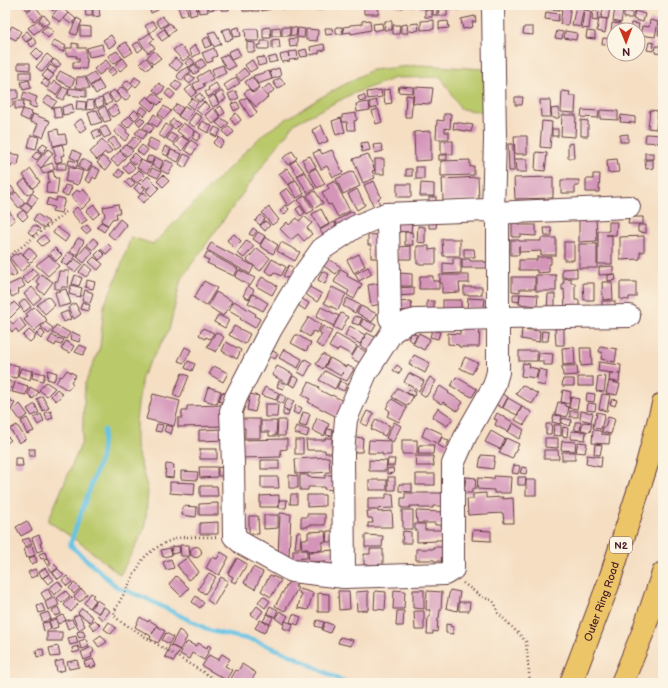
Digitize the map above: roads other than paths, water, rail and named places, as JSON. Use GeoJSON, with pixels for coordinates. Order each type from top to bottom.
{"type":"FeatureCollection","features":[{"type":"Feature","properties":{"kind":"highway","name":"Outer Ring Road"},"geometry":{"type":"LineString","coordinates":[[570,683],[608,585],[647,464],[663,404]]}},
{"type":"Feature","properties":{"kind":"highway"},"geometry":{"type":"LineString","coordinates":[[622,683],[643,632],[663,573]]}},
{"type":"Feature","properties":{"kind":"street"},"geometry":{"type":"LineString","coordinates":[[493,5],[495,139],[493,213]]}},
{"type":"Feature","properties":{"kind":"street"},"geometry":{"type":"LineString","coordinates":[[493,213],[629,207]]}},
{"type":"Feature","properties":{"kind":"street"},"geometry":{"type":"LineString","coordinates":[[487,210],[493,213],[498,220],[498,372],[494,386],[466,435],[453,464],[453,568],[445,574],[344,577],[292,571],[243,544],[234,536],[231,411],[236,397],[271,329],[302,277],[322,249],[355,227],[386,214],[487,210]]}},
{"type":"Feature","properties":{"kind":"street"},"geometry":{"type":"LineString","coordinates":[[386,214],[388,225],[390,318],[399,327]]}},
{"type":"Feature","properties":{"kind":"street"},"geometry":{"type":"LineString","coordinates":[[344,577],[343,452],[346,419],[366,373],[392,332],[408,322],[416,320],[628,316]]}},
{"type":"Feature","properties":{"kind":"waterway"},"geometry":{"type":"LineString","coordinates":[[104,430],[101,458],[70,545],[117,587],[145,598],[211,631],[256,641],[293,656],[346,683]]}}]}
